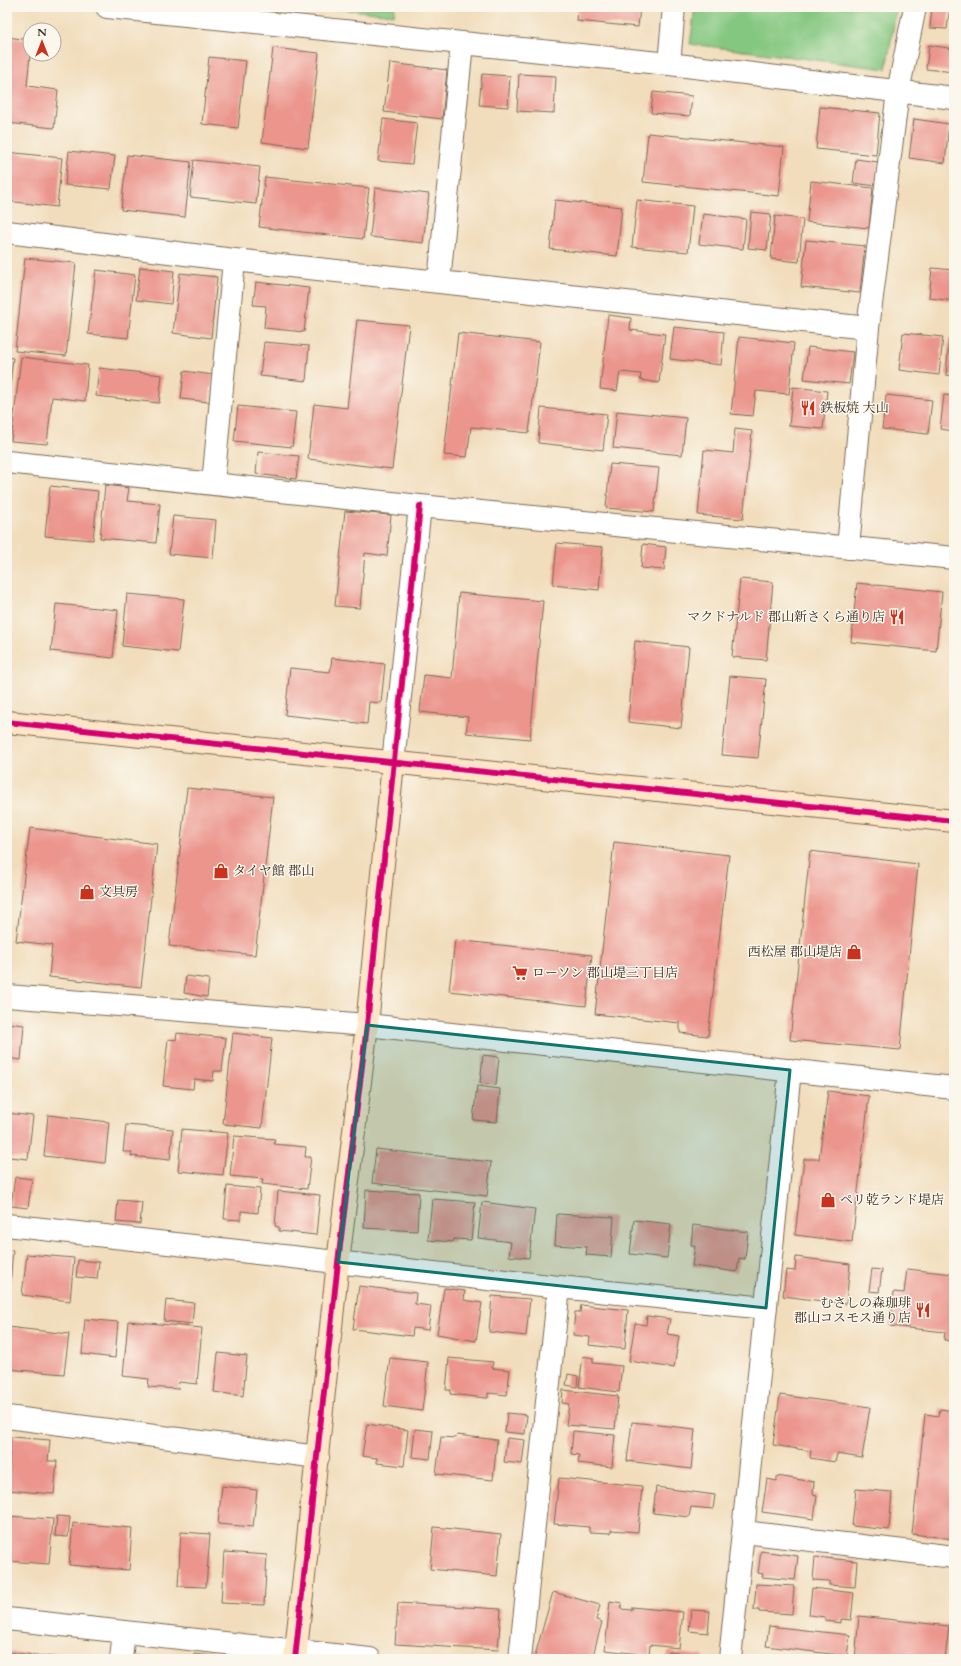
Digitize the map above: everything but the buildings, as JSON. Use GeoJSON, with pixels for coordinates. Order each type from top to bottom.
{"type":"FeatureCollection","features":[{"type":"Feature","properties":{"kind":"street"},"geometry":{"type":"LineString","coordinates":[[107,7],[153,10],[669,64],[954,98]]}},
{"type":"Feature","properties":{"kind":"street"},"geometry":{"type":"LineString","coordinates":[[669,64],[674,7]]}},
{"type":"Feature","properties":{"kind":"street"},"geometry":{"type":"LineString","coordinates":[[848,548],[868,328],[898,92],[914,7]]}},
{"type":"Feature","properties":{"kind":"street"},"geometry":{"type":"LineString","coordinates":[[439,282],[462,43]]}},
{"type":"Feature","properties":{"kind":"street"},"geometry":{"type":"LineString","coordinates":[[7,232],[234,260],[868,328]]}},
{"type":"Feature","properties":{"kind":"street"},"geometry":{"type":"LineString","coordinates":[[213,484],[234,260]]}},
{"type":"Feature","properties":{"kind":"street"},"geometry":{"type":"LineString","coordinates":[[7,462],[420,506],[954,558]]}},
{"type":"Feature","properties":{"kind":"street"},"geometry":{"type":"LineString","coordinates":[[296,1655],[338,1262],[367,1025],[420,506]]}},
{"type":"Feature","properties":{"kind":"street"},"geometry":{"type":"LineString","coordinates":[[7,722],[954,821]]}},
{"type":"Feature","properties":{"kind":"street"},"geometry":{"type":"LineString","coordinates":[[7,996],[367,1025],[954,1088]]}},
{"type":"Feature","properties":{"kind":"street"},"geometry":{"type":"LineString","coordinates":[[730,1659],[790,1070]]}},
{"type":"Feature","properties":{"kind":"street"},"geometry":{"type":"LineString","coordinates":[[7,1225],[766,1308]]}},
{"type":"Feature","properties":{"kind":"street"},"geometry":{"type":"LineString","coordinates":[[520,1659],[559,1286]]}},
{"type":"Feature","properties":{"kind":"street"},"geometry":{"type":"LineString","coordinates":[[7,1417],[318,1457]]}},
{"type":"Feature","properties":{"kind":"street"},"geometry":{"type":"LineString","coordinates":[[744,1532],[954,1557]]}},
{"type":"Feature","properties":{"kind":"street"},"geometry":{"type":"LineString","coordinates":[[7,1619],[124,1632],[296,1655],[370,1659]]}},
{"type":"Feature","properties":{"kind":"street"},"geometry":{"type":"LineString","coordinates":[[121,1659],[124,1632]]}},
{"type":"Feature","properties":{"kind":"highlighted area"},"geometry":{"type":"Polygon","coordinates":[[[367,1025],[790,1070],[766,1308],[338,1262],[367,1025]]]}},
{"type":"Feature","properties":{"kind":"green space"},"geometry":{"type":"Polygon","coordinates":[[[322,7],[395,7],[394,15],[322,7]]]}},
{"type":"Feature","properties":{"kind":"green space"},"geometry":{"type":"Polygon","coordinates":[[[695,7],[897,7],[886,69],[690,44],[695,7]]]}},
{"type":"Feature","properties":{"kind":"cycle path"},"geometry":{"type":"LineString","coordinates":[[295,1659],[338,1262],[367,1025],[420,506]]}},
{"type":"Feature","properties":{"kind":"cycle path"},"geometry":{"type":"LineString","coordinates":[[7,722],[954,821]]}},
{"type":"Feature","properties":{"kind":"place","name":"鉄板焼 大山"},"geometry":{"type":"Point","coordinates":[808,408]}},
{"type":"Feature","properties":{"kind":"place","name":"マクドナルド 郡山新さくら通り店"},"geometry":{"type":"Point","coordinates":[897,617]}},
{"type":"Feature","properties":{"kind":"place","name":"タイヤ館 郡山"},"geometry":{"type":"Point","coordinates":[221,871]}},
{"type":"Feature","properties":{"kind":"place","name":"文具房"},"geometry":{"type":"Point","coordinates":[87,892]}},
{"type":"Feature","properties":{"kind":"place","name":"西松屋 郡山堤店"},"geometry":{"type":"Point","coordinates":[854,952]}},
{"type":"Feature","properties":{"kind":"place","name":"ローソン 郡山堤三丁目店"},"geometry":{"type":"Point","coordinates":[520,973]}},
{"type":"Feature","properties":{"kind":"place","name":"ペリ乾ランド堤店"},"geometry":{"type":"Point","coordinates":[828,1200]}},
{"type":"Feature","properties":{"kind":"place","name":"むさしの森珈琲 郡山コスモス通り店"},"geometry":{"type":"Point","coordinates":[923,1310]}}]}
